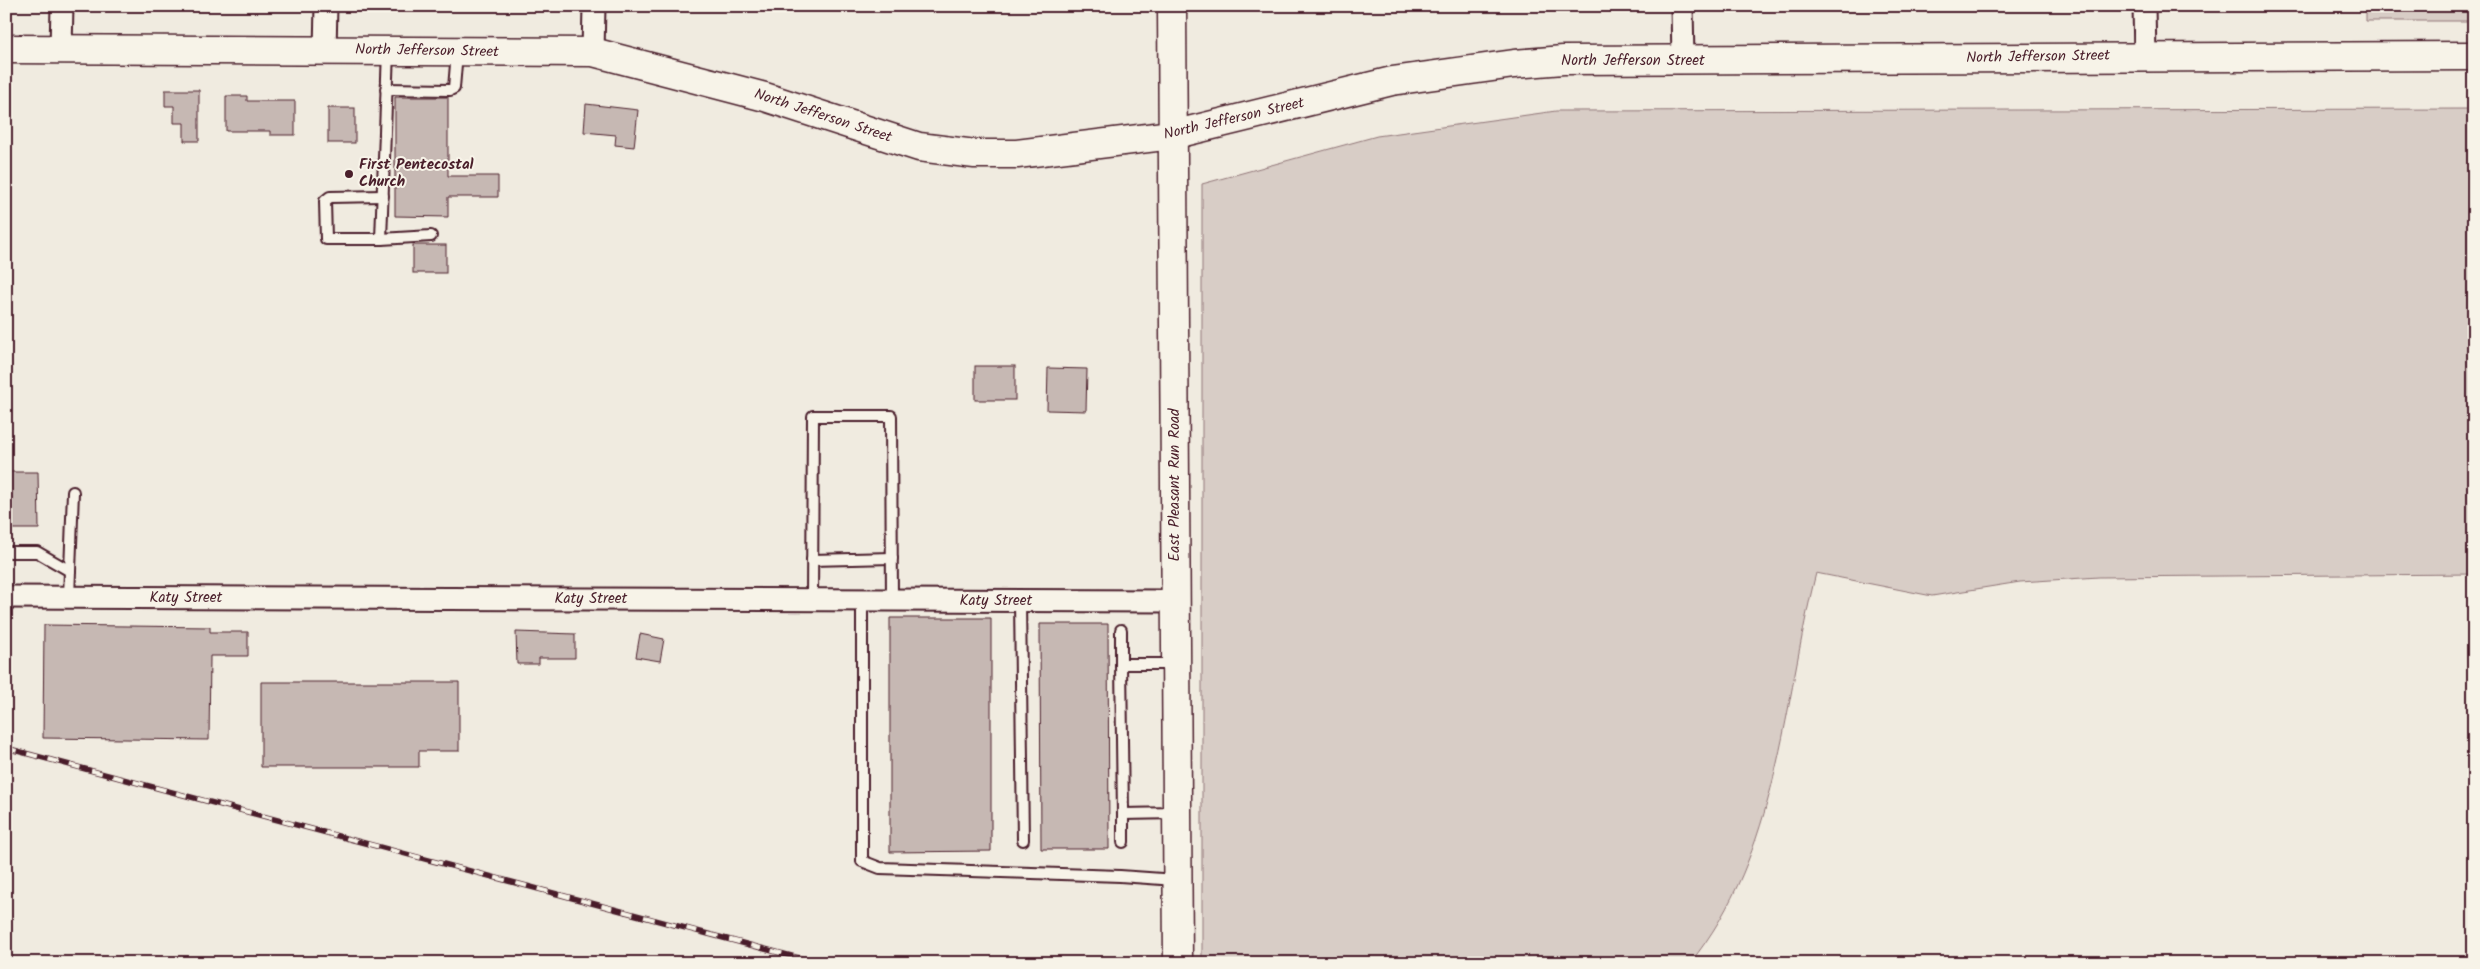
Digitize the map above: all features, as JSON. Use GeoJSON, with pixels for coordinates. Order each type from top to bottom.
{"type":"FeatureCollection","features":[{"type":"Feature","properties":{"kind":"street"},"geometry":{"type":"LineString","coordinates":[[61,48],[62,6]]}},
{"type":"Feature","properties":{"kind":"street"},"geometry":{"type":"LineString","coordinates":[[325,50],[326,6]]}},
{"type":"Feature","properties":{"kind":"street"},"geometry":{"type":"LineString","coordinates":[[593,52],[594,6]]}},
{"type":"Feature","properties":{"kind":"street","name":"East Pleasant Run Road"},"geometry":{"type":"LineString","coordinates":[[1172,6],[1178,963]]}},
{"type":"Feature","properties":{"kind":"street"},"geometry":{"type":"LineString","coordinates":[[1682,6],[1683,61]]}},
{"type":"Feature","properties":{"kind":"street"},"geometry":{"type":"LineString","coordinates":[[2144,6],[2145,56]]}},
{"type":"Feature","properties":{"kind":"street","name":"North Jefferson Street"},"geometry":{"type":"LineString","coordinates":[[6,49],[593,52],[765,97],[919,147],[974,154],[1017,154],[1172,135],[1392,80],[1438,73],[1563,60],[1683,61],[2145,56],[2474,56]]}},
{"type":"Feature","properties":{"kind":"street","name":"Katy Street"},"geometry":{"type":"LineString","coordinates":[[6,597],[1176,601]]}},
{"type":"Feature","properties":{"kind":"lane"},"geometry":{"type":"LineString","coordinates":[[381,239],[388,50]]}},
{"type":"Feature","properties":{"kind":"lane"},"geometry":{"type":"LineString","coordinates":[[386,89],[450,90],[454,88],[457,51]]}},
{"type":"Feature","properties":{"kind":"lane"},"geometry":{"type":"LineString","coordinates":[[383,196],[330,197],[325,201],[326,239],[381,239],[431,236]]}},
{"type":"Feature","properties":{"kind":"lane"},"geometry":{"type":"LineString","coordinates":[[812,600],[813,416],[891,416],[892,600]]}},
{"type":"Feature","properties":{"kind":"lane"},"geometry":{"type":"LineString","coordinates":[[69,597],[73,492]]}},
{"type":"Feature","properties":{"kind":"lane"},"geometry":{"type":"LineString","coordinates":[[6,552],[38,552],[70,571]]}},
{"type":"Feature","properties":{"kind":"lane"},"geometry":{"type":"LineString","coordinates":[[812,560],[892,558]]}},
{"type":"Feature","properties":{"kind":"lane"},"geometry":{"type":"LineString","coordinates":[[862,600],[862,861],[880,868],[1120,876],[1178,880]]}},
{"type":"Feature","properties":{"kind":"lane"},"geometry":{"type":"LineString","coordinates":[[1020,601],[1023,840]]}},
{"type":"Feature","properties":{"kind":"lane"},"geometry":{"type":"LineString","coordinates":[[1121,630],[1123,842]]}},
{"type":"Feature","properties":{"kind":"lane"},"geometry":{"type":"LineString","coordinates":[[1121,664],[1177,664]]}},
{"type":"Feature","properties":{"kind":"lane"},"geometry":{"type":"LineString","coordinates":[[1123,814],[1178,814]]}},
{"type":"Feature","properties":{"kind":"shaded area"},"geometry":{"type":"Polygon","coordinates":[[[2366,6],[2474,6],[2474,21],[2366,21],[2366,6]]]}},
{"type":"Feature","properties":{"kind":"shaded area"},"geometry":{"type":"Polygon","coordinates":[[[2474,109],[2474,574],[2099,577],[2020,582],[1932,596],[1816,573],[1774,776],[1760,826],[1743,874],[1720,920],[1690,963],[1202,963],[1202,184],[1377,136],[1556,111],[2474,109]]]}},
{"type":"Feature","properties":{"kind":"building"},"geometry":{"type":"Polygon","coordinates":[[[165,90],[199,90],[199,141],[184,141],[184,123],[174,123],[174,106],[165,106],[165,90]]]}},
{"type":"Feature","properties":{"kind":"building"},"geometry":{"type":"Polygon","coordinates":[[[226,96],[247,96],[247,101],[295,101],[295,135],[270,135],[270,131],[226,131],[226,96]]]}},
{"type":"Feature","properties":{"kind":"building"},"geometry":{"type":"Polygon","coordinates":[[[395,97],[448,97],[448,176],[498,176],[498,197],[448,197],[448,217],[395,216],[395,97]]]}},
{"type":"Feature","properties":{"kind":"building"},"geometry":{"type":"Polygon","coordinates":[[[586,104],[638,110],[634,147],[615,145],[616,135],[584,132],[586,104]]]}},
{"type":"Feature","properties":{"kind":"building"},"geometry":{"type":"Polygon","coordinates":[[[328,108],[355,108],[355,143],[328,143],[328,108]]]}},
{"type":"Feature","properties":{"kind":"building"},"geometry":{"type":"Polygon","coordinates":[[[413,245],[446,245],[446,273],[413,273],[413,245]]]}},
{"type":"Feature","properties":{"kind":"building"},"geometry":{"type":"Polygon","coordinates":[[[975,366],[1015,366],[1015,400],[975,400],[975,366]]]}},
{"type":"Feature","properties":{"kind":"building"},"geometry":{"type":"Polygon","coordinates":[[[1048,368],[1087,369],[1086,411],[1047,410],[1048,368]]]}},
{"type":"Feature","properties":{"kind":"building"},"geometry":{"type":"Polygon","coordinates":[[[6,472],[38,472],[39,529],[6,529],[6,472]]]}},
{"type":"Feature","properties":{"kind":"building"},"geometry":{"type":"Polygon","coordinates":[[[890,618],[991,618],[991,851],[890,852],[890,618]]]}},
{"type":"Feature","properties":{"kind":"building"},"geometry":{"type":"Polygon","coordinates":[[[1040,624],[1108,624],[1109,849],[1041,849],[1040,624]]]}},
{"type":"Feature","properties":{"kind":"building"},"geometry":{"type":"Polygon","coordinates":[[[44,625],[210,627],[210,632],[248,632],[248,656],[210,656],[209,740],[43,738],[44,625]]]}},
{"type":"Feature","properties":{"kind":"building"},"geometry":{"type":"Polygon","coordinates":[[[516,632],[575,634],[575,658],[539,658],[539,664],[517,664],[516,632]]]}},
{"type":"Feature","properties":{"kind":"building"},"geometry":{"type":"Polygon","coordinates":[[[640,634],[664,639],[660,661],[636,657],[640,634]]]}},
{"type":"Feature","properties":{"kind":"building"},"geometry":{"type":"Polygon","coordinates":[[[261,682],[459,682],[459,751],[419,751],[419,767],[261,767],[261,682]]]}},
{"type":"Feature","properties":{"kind":"railway"},"geometry":{"type":"LineString","coordinates":[[6,748],[818,963]]}},
{"type":"Feature","properties":{"kind":"place","name":"First Pentecostal Church"},"geometry":{"type":"Point","coordinates":[349,174]}}]}
